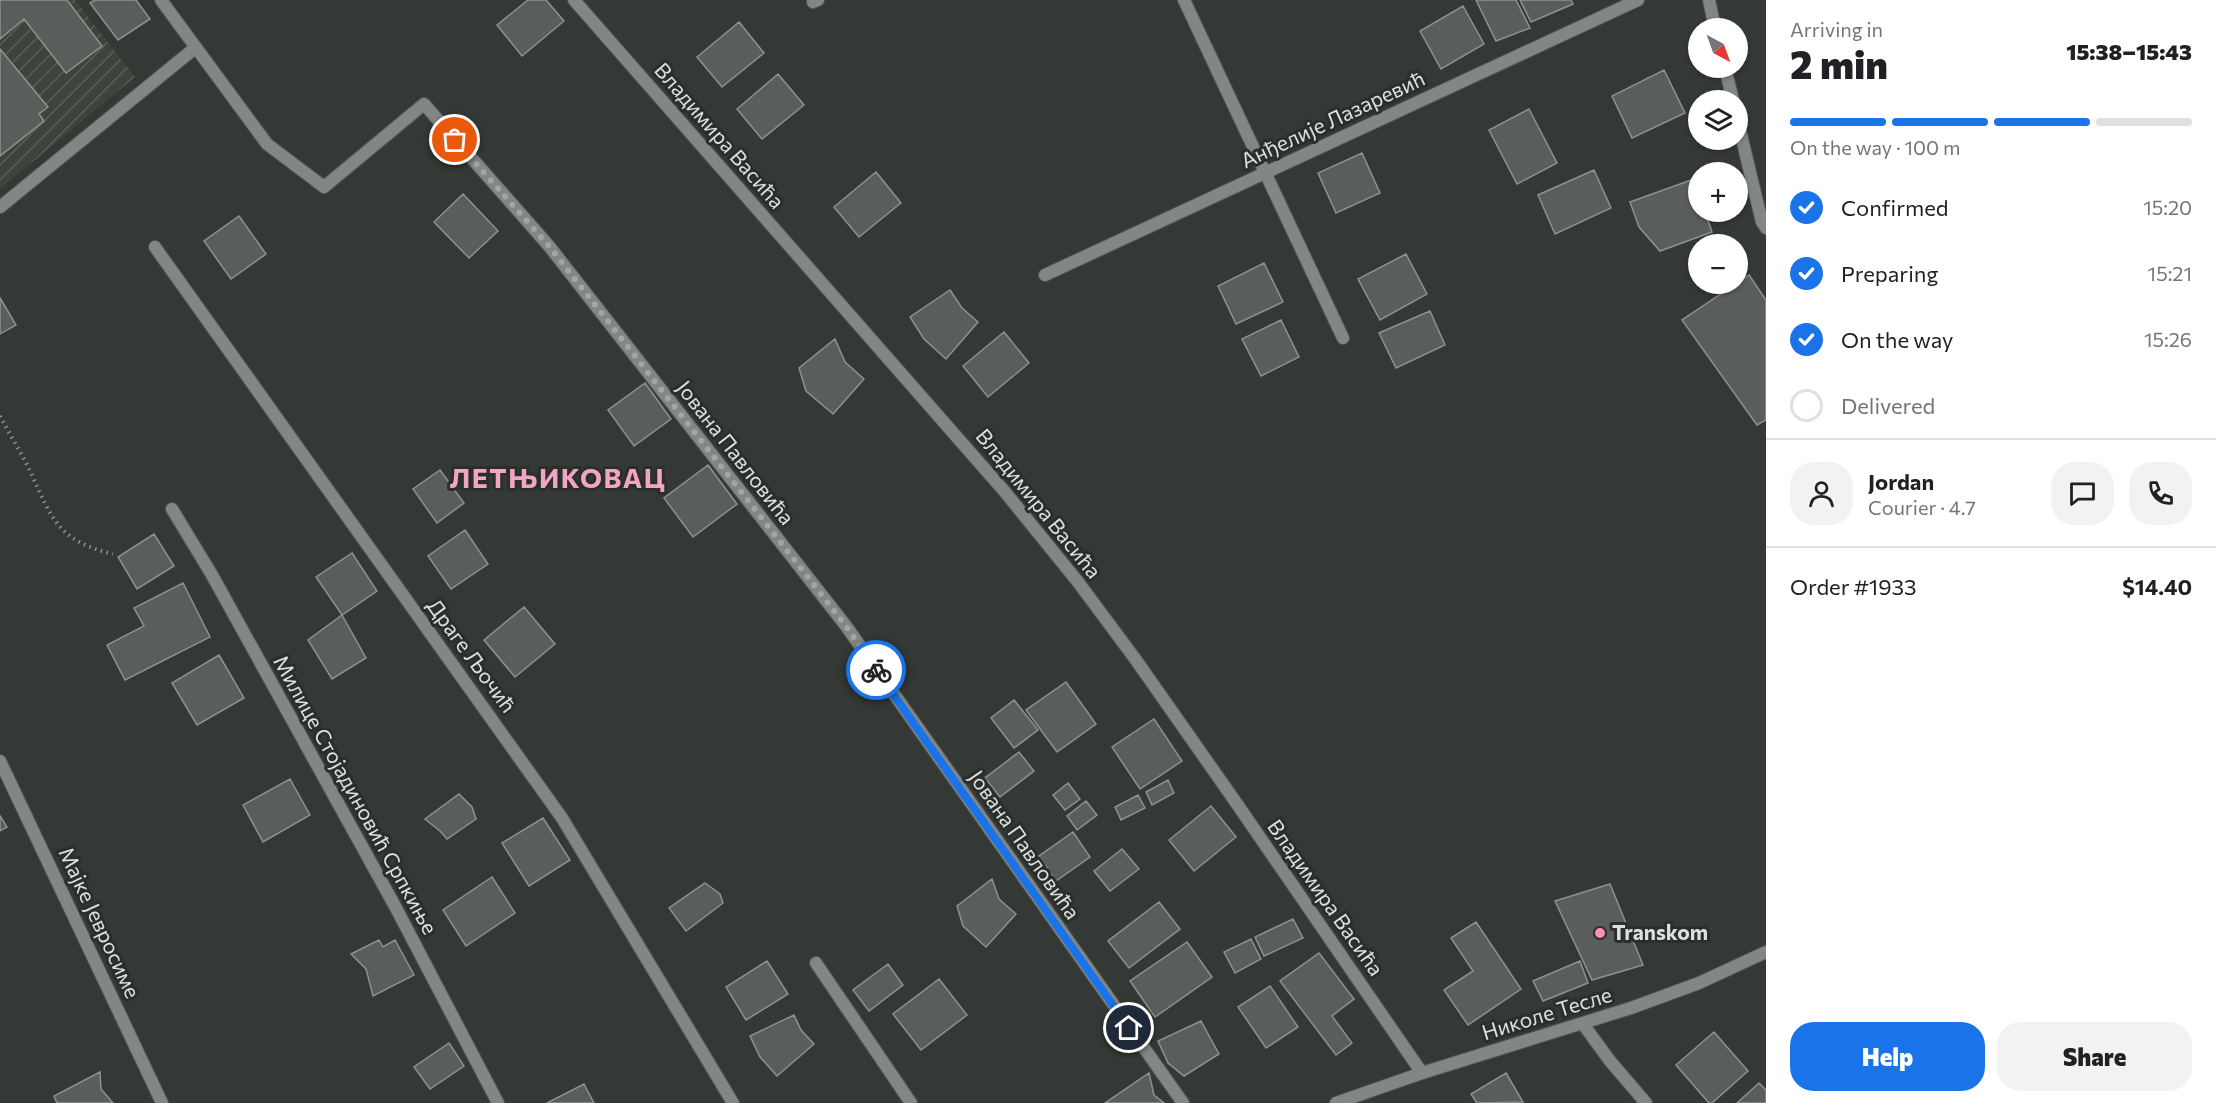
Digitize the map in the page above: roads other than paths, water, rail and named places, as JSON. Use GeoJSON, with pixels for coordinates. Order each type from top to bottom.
{"type":"FeatureCollection","features":[{"type":"Feature","properties":{"kind":"street"},"geometry":{"type":"LineString","coordinates":[[0,207],[195,48],[161,0]]}},
{"type":"Feature","properties":{"kind":"street","name":"Владимира Васића"},"geometry":{"type":"LineString","coordinates":[[574,0],[1005,492],[1071,573],[1136,660],[1422,1073]]}},
{"type":"Feature","properties":{"kind":"street"},"geometry":{"type":"LineString","coordinates":[[1184,0],[1343,338]]}},
{"type":"Feature","properties":{"kind":"street","name":"Анђелије Лазаревић"},"geometry":{"type":"LineString","coordinates":[[1045,275],[1638,0]]}},
{"type":"Feature","properties":{"kind":"street"},"geometry":{"type":"LineString","coordinates":[[1708,0],[1712,18]]}},
{"type":"Feature","properties":{"kind":"street","name":"Јована Павловића"},"geometry":{"type":"LineString","coordinates":[[195,48],[267,144],[324,187],[424,104],[549,246],[846,626],[1183,1103]]}},
{"type":"Feature","properties":{"kind":"street"},"geometry":{"type":"LineString","coordinates":[[1745,150],[1762,222],[1766,228]]}},
{"type":"Feature","properties":{"kind":"street","name":"Драге Љочић"},"geometry":{"type":"LineString","coordinates":[[154,247],[562,818],[733,1103]]}},
{"type":"Feature","properties":{"kind":"street","name":"Милице Стојадиновић Српкиње"},"geometry":{"type":"LineString","coordinates":[[172,509],[218,585],[384,887],[498,1103]]}},
{"type":"Feature","properties":{"kind":"street","name":"Мајке Јевросиме"},"geometry":{"type":"LineString","coordinates":[[0,760],[162,1103]]}},
{"type":"Feature","properties":{"kind":"street","name":"Николе Тесле"},"geometry":{"type":"LineString","coordinates":[[1336,1103],[1422,1073],[1583,1024],[1699,983],[1766,952]]}},
{"type":"Feature","properties":{"kind":"street"},"geometry":{"type":"LineString","coordinates":[[816,963],[911,1103]]}},
{"type":"Feature","properties":{"kind":"street"},"geometry":{"type":"LineString","coordinates":[[1583,1024],[1610,1061],[1646,1103]]}},
{"type":"Feature","properties":{"kind":"place","name":"Transkom"},"geometry":{"type":"Point","coordinates":[1600,933]}},
{"type":"Feature","properties":{"kind":"district","name":"ЛЕТЊИКОВАЦ"},"geometry":{"type":"Point","coordinates":[558,479]}}]}
